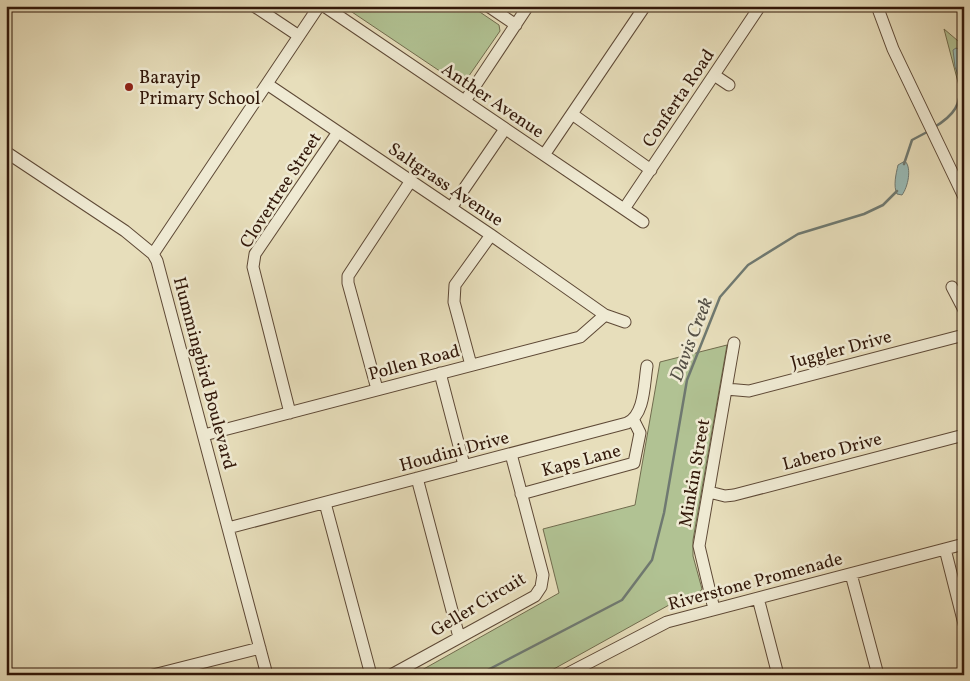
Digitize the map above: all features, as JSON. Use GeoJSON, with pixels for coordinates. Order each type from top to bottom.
{"type":"FeatureCollection","features":[{"type":"Feature","properties":{"kind":"street"},"geometry":{"type":"LineString","coordinates":[[152,254],[319,6]]}},
{"type":"Feature","properties":{"kind":"street","name":"Anther Avenue"},"geometry":{"type":"LineString","coordinates":[[324,6],[643,222]]}},
{"type":"Feature","properties":{"kind":"street"},"geometry":{"type":"LineString","coordinates":[[488,6],[516,25]]}},
{"type":"Feature","properties":{"kind":"street"},"geometry":{"type":"LineString","coordinates":[[465,101],[528,6]]}},
{"type":"Feature","properties":{"kind":"street"},"geometry":{"type":"LineString","coordinates":[[544,155],[645,6]]}},
{"type":"Feature","properties":{"kind":"street","name":"Conferta Road"},"geometry":{"type":"LineString","coordinates":[[624,209],[760,6]]}},
{"type":"Feature","properties":{"kind":"street"},"geometry":{"type":"LineString","coordinates":[[878,6],[893,49],[964,197]]}},
{"type":"Feature","properties":{"kind":"street"},"geometry":{"type":"LineString","coordinates":[[258,7],[299,36]]}},
{"type":"Feature","properties":{"kind":"street"},"geometry":{"type":"LineString","coordinates":[[714,75],[729,85]]}},
{"type":"Feature","properties":{"kind":"street","name":"Saltgrass Avenue"},"geometry":{"type":"LineString","coordinates":[[267,84],[491,235],[605,315]]}},
{"type":"Feature","properties":{"kind":"street"},"geometry":{"type":"LineString","coordinates":[[572,114],[651,170]]}},
{"type":"Feature","properties":{"kind":"street"},"geometry":{"type":"LineString","coordinates":[[451,208],[505,129]]}},
{"type":"Feature","properties":{"kind":"street","name":"Clovertree Street"},"geometry":{"type":"LineString","coordinates":[[290,413],[253,261],[255,254],[338,132]]}},
{"type":"Feature","properties":{"kind":"street","name":"Hummingbird Boulevard"},"geometry":{"type":"LineString","coordinates":[[6,152],[125,231],[152,254],[167,296],[267,675]]}},
{"type":"Feature","properties":{"kind":"street"},"geometry":{"type":"LineString","coordinates":[[377,389],[348,276],[410,182]]}},
{"type":"Feature","properties":{"kind":"street"},"geometry":{"type":"LineString","coordinates":[[471,365],[454,302],[455,285],[491,235]]}},
{"type":"Feature","properties":{"kind":"street"},"geometry":{"type":"LineString","coordinates":[[952,286],[964,310]]}},
{"type":"Feature","properties":{"kind":"street"},"geometry":{"type":"LineString","coordinates":[[605,315],[625,322]]}},
{"type":"Feature","properties":{"kind":"street","name":"Pollen Road"},"geometry":{"type":"LineString","coordinates":[[204,435],[580,336],[605,315]]}},
{"type":"Feature","properties":{"kind":"street","name":"Juggler Drive"},"geometry":{"type":"LineString","coordinates":[[726,389],[749,391],[964,335]]}},
{"type":"Feature","properties":{"kind":"street","name":"Minkin Street"},"geometry":{"type":"LineString","coordinates":[[714,609],[699,546],[734,343]]}},
{"type":"Feature","properties":{"kind":"street"},"geometry":{"type":"LineString","coordinates":[[633,419],[640,408],[647,366]]}},
{"type":"Feature","properties":{"kind":"street"},"geometry":{"type":"LineString","coordinates":[[440,373],[464,465]]}},
{"type":"Feature","properties":{"kind":"street","name":"Houdini Drive"},"geometry":{"type":"LineString","coordinates":[[228,528],[627,423],[633,419]]}},
{"type":"Feature","properties":{"kind":"street","name":"Kaps Lane"},"geometry":{"type":"LineString","coordinates":[[521,494],[634,463],[640,434],[633,419]]}},
{"type":"Feature","properties":{"kind":"street","name":"Labero Drive"},"geometry":{"type":"LineString","coordinates":[[709,492],[725,496],[734,495],[964,435]]}},
{"type":"Feature","properties":{"kind":"street","name":"Geller Circuit"},"geometry":{"type":"LineString","coordinates":[[391,675],[534,596],[541,586],[543,575],[511,454]]}},
{"type":"Feature","properties":{"kind":"street"},"geometry":{"type":"LineString","coordinates":[[417,478],[459,637]]}},
{"type":"Feature","properties":{"kind":"street"},"geometry":{"type":"LineString","coordinates":[[325,503],[370,675]]}},
{"type":"Feature","properties":{"kind":"street","name":"Riverstone Promenade"},"geometry":{"type":"LineString","coordinates":[[572,673],[652,628],[714,609],[964,544]]}},
{"type":"Feature","properties":{"kind":"street"},"geometry":{"type":"LineString","coordinates":[[945,549],[963,618]]}},
{"type":"Feature","properties":{"kind":"street"},"geometry":{"type":"LineString","coordinates":[[851,574],[878,675]]}},
{"type":"Feature","properties":{"kind":"street"},"geometry":{"type":"LineString","coordinates":[[758,598],[778,675]]}},
{"type":"Feature","properties":{"kind":"street"},"geometry":{"type":"LineString","coordinates":[[154,675],[260,648]]}},
{"type":"Feature","properties":{"kind":"green space"},"geometry":{"type":"Polygon","coordinates":[[[343,6],[471,6],[499,25],[500,31],[464,83],[459,84],[343,6]]]}},
{"type":"Feature","properties":{"kind":"green space"},"geometry":{"type":"Polygon","coordinates":[[[944,29],[964,46],[964,105],[944,29]]]}},
{"type":"Feature","properties":{"kind":"green space"},"geometry":{"type":"Polygon","coordinates":[[[727,345],[693,540],[693,556],[702,589],[699,593],[678,600],[543,675],[413,675],[559,593],[543,529],[635,505],[660,362],[727,345]]]}},
{"type":"Feature","properties":{"kind":"water"},"geometry":{"type":"Polygon","coordinates":[[[956,48],[964,51],[964,81],[961,82],[955,67],[953,50],[956,48]]]}},
{"type":"Feature","properties":{"kind":"water"},"geometry":{"type":"Polygon","coordinates":[[[905,161],[908,168],[908,178],[902,195],[897,194],[895,180],[898,165],[905,161]]]}},
{"type":"Feature","properties":{"kind":"waterway","name":"Davis Creek"},"geometry":{"type":"LineString","coordinates":[[960,52],[964,45]]}},
{"type":"Feature","properties":{"kind":"waterway","name":"Davis Creek"},"geometry":{"type":"LineString","coordinates":[[933,128],[952,114],[960,96],[961,80]]}},
{"type":"Feature","properties":{"kind":"waterway","name":"Davis Creek"},"geometry":{"type":"LineString","coordinates":[[904,164],[912,140],[929,131]]}},
{"type":"Feature","properties":{"kind":"waterway","name":"Davis Creek"},"geometry":{"type":"LineString","coordinates":[[478,675],[622,600],[652,560],[664,513],[687,380],[720,297],[748,265],[798,234],[864,214],[883,205],[897,191]]}},
{"type":"Feature","properties":{"kind":"place","name":"Barayip Primary School"},"geometry":{"type":"Point","coordinates":[129,87]}}]}
